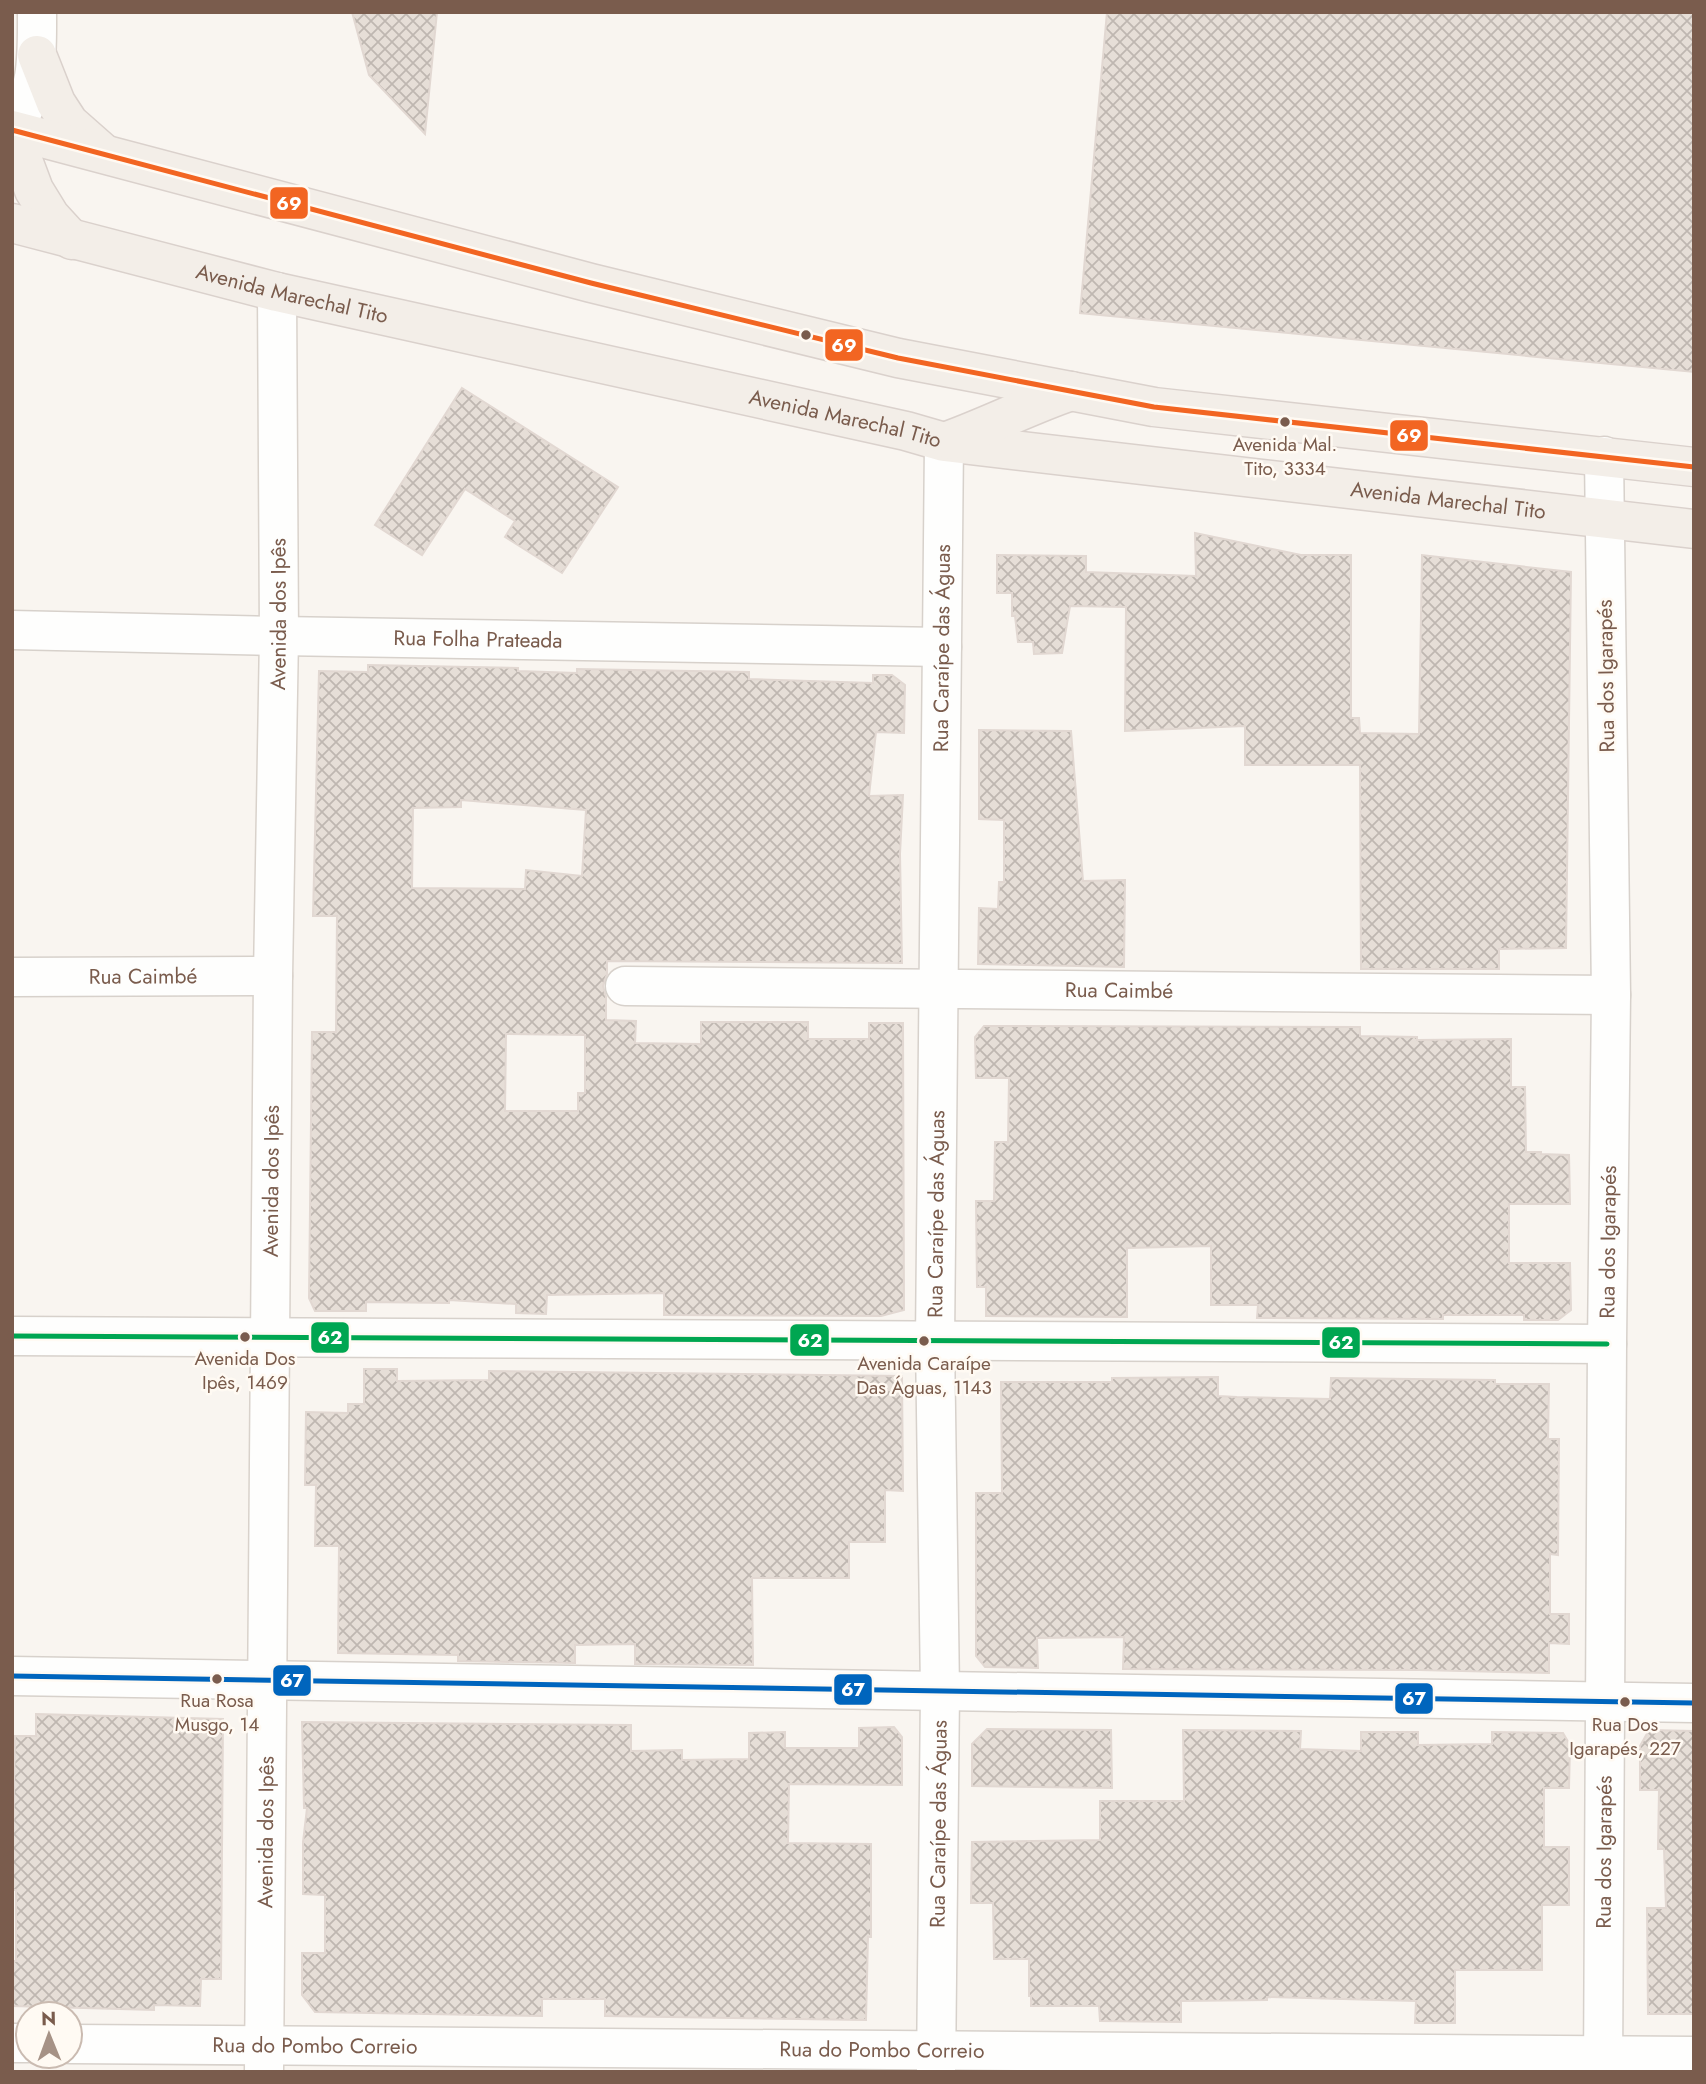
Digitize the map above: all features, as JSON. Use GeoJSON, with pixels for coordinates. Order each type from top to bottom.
{"type":"FeatureCollection","features":[{"type":"Feature","properties":{"kind":"main road"},"geometry":{"type":"LineString","coordinates":[[37,36],[55,103],[69,123],[105,155]]}},
{"type":"Feature","properties":{"kind":"main road"},"geometry":{"type":"LineString","coordinates":[[12,130],[591,283],[898,358],[1154,407],[1694,467]]}},
{"type":"Feature","properties":{"kind":"main road"},"geometry":{"type":"LineString","coordinates":[[12,130],[34,190],[50,216],[72,240]]}},
{"type":"Feature","properties":{"kind":"main road","name":"Avenida Marechal Tito"},"geometry":{"type":"LineString","coordinates":[[12,223],[277,292],[906,430],[944,442],[1694,528]]}},
{"type":"Feature","properties":{"kind":"main road"},"geometry":{"type":"LineString","coordinates":[[944,442],[1071,391]]}},
{"type":"Feature","properties":{"kind":"street"},"geometry":{"type":"LineString","coordinates":[[12,130],[32,94],[37,36]]}},
{"type":"Feature","properties":{"kind":"street","name":"Avenida dos Ipês"},"geometry":{"type":"LineString","coordinates":[[264,2058],[273,976],[279,636],[277,292]]}},
{"type":"Feature","properties":{"kind":"street","name":"Rua Caraípe das Águas"},"geometry":{"type":"LineString","coordinates":[[936,2061],[940,1691],[935,1340],[944,442]]}},
{"type":"Feature","properties":{"kind":"street","name":"Rua dos Igarapés"},"geometry":{"type":"LineString","coordinates":[[1603,2064],[1611,995],[1604,456]]}},
{"type":"Feature","properties":{"kind":"street","name":"Rua Folha Prateada"},"geometry":{"type":"LineString","coordinates":[[12,630],[942,647]]}},
{"type":"Feature","properties":{"kind":"street","name":"Rua Caimbé"},"geometry":{"type":"LineString","coordinates":[[12,977],[273,976]]}},
{"type":"Feature","properties":{"kind":"street","name":"Rua Caimbé"},"geometry":{"type":"LineString","coordinates":[[625,986],[1611,995]]}},
{"type":"Feature","properties":{"kind":"street"},"geometry":{"type":"LineString","coordinates":[[12,1336],[1607,1344]]}},
{"type":"Feature","properties":{"kind":"street"},"geometry":{"type":"LineString","coordinates":[[12,1676],[1694,1703]]}},
{"type":"Feature","properties":{"kind":"street","name":"Rua do Pombo Correio"},"geometry":{"type":"LineString","coordinates":[[84,2045],[264,2058],[1603,2064],[1694,2056]]}},
{"type":"Feature","properties":{"kind":"building"},"geometry":{"type":"Polygon","coordinates":[[[352,12],[437,12],[425,134],[369,75],[352,12]]]}},
{"type":"Feature","properties":{"kind":"building"},"geometry":{"type":"Polygon","coordinates":[[[1107,12],[1694,12],[1694,372],[1080,313],[1107,12]]]}},
{"type":"Feature","properties":{"kind":"building"},"geometry":{"type":"Polygon","coordinates":[[[462,388],[618,487],[562,573],[505,537],[515,521],[465,489],[422,555],[375,525],[462,388]]]}},
{"type":"Feature","properties":{"kind":"building"},"geometry":{"type":"Polygon","coordinates":[[[1195,533],[1301,555],[1351,555],[1351,718],[1359,718],[1360,733],[1419,734],[1422,555],[1571,572],[1566,948],[1499,949],[1499,969],[1361,969],[1360,765],[1245,765],[1245,726],[1125,731],[1126,607],[1070,606],[1062,653],[1034,654],[1033,642],[1018,642],[1015,616],[1012,616],[1012,593],[997,593],[997,555],[1086,556],[1086,572],[1196,576],[1195,533]]]}},
{"type":"Feature","properties":{"kind":"building"},"geometry":{"type":"Polygon","coordinates":[[[368,665],[518,668],[518,671],[577,673],[577,669],[749,672],[749,679],[873,683],[873,675],[892,675],[905,685],[904,733],[876,732],[869,796],[903,795],[900,854],[902,963],[607,961],[603,986],[606,1020],[636,1021],[635,1043],[701,1044],[701,1022],[808,1022],[808,1039],[869,1039],[869,1023],[903,1023],[904,1310],[881,1316],[664,1315],[664,1293],[547,1295],[546,1314],[516,1313],[516,1304],[449,1300],[449,1303],[366,1302],[366,1311],[315,1311],[309,1298],[312,1032],[336,1032],[337,916],[313,916],[319,671],[368,672],[368,665]],[[461,800],[461,807],[413,808],[412,888],[525,889],[526,870],[582,876],[586,810],[461,800]],[[506,1034],[505,1111],[578,1111],[578,1093],[585,1093],[585,1035],[506,1034]]]}},
{"type":"Feature","properties":{"kind":"building"},"geometry":{"type":"Polygon","coordinates":[[[979,730],[1071,731],[1083,881],[1125,880],[1124,967],[978,964],[979,908],[998,909],[999,882],[1004,882],[1004,820],[979,819],[979,730]]]}},
{"type":"Feature","properties":{"kind":"building"},"geometry":{"type":"Polygon","coordinates":[[[984,1026],[1360,1027],[1360,1036],[1417,1037],[1417,1040],[1511,1039],[1511,1087],[1525,1087],[1526,1152],[1569,1155],[1570,1204],[1509,1204],[1509,1263],[1570,1263],[1571,1310],[1558,1320],[1524,1320],[1524,1315],[1443,1315],[1443,1319],[1257,1318],[1258,1305],[1211,1305],[1211,1246],[1127,1248],[1127,1317],[986,1316],[986,1287],[977,1287],[976,1201],[994,1201],[995,1142],[1008,1142],[1009,1078],[976,1078],[975,1037],[984,1026]]]}},
{"type":"Feature","properties":{"kind":"building"},"geometry":{"type":"Polygon","coordinates":[[[364,1369],[397,1369],[397,1381],[489,1380],[489,1371],[902,1376],[903,1491],[885,1490],[885,1542],[849,1542],[849,1578],[752,1578],[753,1665],[635,1664],[635,1644],[575,1645],[575,1663],[458,1661],[458,1655],[338,1653],[339,1546],[315,1546],[316,1485],[305,1485],[306,1412],[348,1413],[348,1404],[364,1404],[364,1369]]]}},
{"type":"Feature","properties":{"kind":"building"},"geometry":{"type":"Polygon","coordinates":[[[1218,1377],[1218,1396],[1330,1399],[1331,1378],[1495,1380],[1495,1384],[1549,1384],[1548,1439],[1559,1439],[1558,1555],[1550,1554],[1550,1614],[1569,1614],[1569,1644],[1549,1643],[1549,1673],[1123,1669],[1124,1637],[1037,1638],[1038,1668],[985,1667],[976,1656],[976,1493],[1002,1493],[1001,1382],[1112,1382],[1112,1378],[1218,1377]]]}},
{"type":"Feature","properties":{"kind":"building"},"geometry":{"type":"Polygon","coordinates":[[[36,1714],[223,1719],[221,1979],[201,1979],[200,2006],[154,2005],[154,2010],[84,2008],[84,2000],[14,2000],[12,2006],[12,1961],[16,1961],[16,1890],[12,1890],[15,1736],[36,1736],[36,1714]]]}},
{"type":"Feature","properties":{"kind":"building"},"geometry":{"type":"Polygon","coordinates":[[[302,1722],[631,1725],[631,1751],[682,1750],[682,1760],[749,1759],[749,1733],[785,1732],[785,1748],[859,1748],[859,1728],[894,1727],[902,1737],[902,1785],[789,1784],[788,1843],[871,1844],[871,1937],[868,1937],[866,2020],[605,2016],[605,1999],[542,1999],[542,2016],[315,2012],[302,1995],[302,1953],[325,1953],[325,1895],[303,1894],[303,1842],[307,1808],[304,1808],[302,1722]]]}},
{"type":"Feature","properties":{"kind":"building"},"geometry":{"type":"Polygon","coordinates":[[[987,1729],[1111,1730],[1112,1788],[972,1786],[972,1744],[987,1729]]]}},
{"type":"Feature","properties":{"kind":"building"},"geometry":{"type":"Polygon","coordinates":[[[1183,1730],[1301,1731],[1300,1749],[1361,1751],[1361,1732],[1418,1732],[1418,1745],[1492,1744],[1492,1732],[1563,1733],[1570,1745],[1569,1788],[1544,1788],[1544,1847],[1569,1847],[1569,1905],[1542,1905],[1542,1970],[1455,1970],[1455,2023],[1415,2023],[1416,2001],[1267,1997],[1267,2000],[1181,2001],[1181,2022],[1100,2021],[1099,2006],[1031,2006],[1029,1959],[994,1959],[993,1903],[971,1903],[972,1842],[1100,1840],[1100,1801],[1184,1801],[1183,1730]]]}},
{"type":"Feature","properties":{"kind":"building"},"geometry":{"type":"Polygon","coordinates":[[[1649,1730],[1694,1731],[1694,2014],[1648,2014],[1647,1908],[1666,1908],[1664,1849],[1658,1849],[1659,1790],[1640,1790],[1640,1746],[1649,1730]]]}},
{"type":"Feature","properties":{"kind":"transit line","name":"69"},"geometry":{"type":"LineString","coordinates":[[12,130],[591,283],[898,358],[1154,407],[1694,467]]}},
{"type":"Feature","properties":{"kind":"transit line","name":"62"},"geometry":{"type":"LineString","coordinates":[[12,1336],[1607,1344]]}},
{"type":"Feature","properties":{"kind":"transit line","name":"67"},"geometry":{"type":"LineString","coordinates":[[12,1676],[1694,1703]]}},
{"type":"Feature","properties":{"kind":"place","name":"Avenida Mal. Tito, 3334"},"geometry":{"type":"Point","coordinates":[1285,422]}},
{"type":"Feature","properties":{"kind":"place","name":"Avenida Dos Ipês, 1469"},"geometry":{"type":"Point","coordinates":[245,1337]}},
{"type":"Feature","properties":{"kind":"place","name":"Avenida Caraípe Das Águas, 1143"},"geometry":{"type":"Point","coordinates":[924,1341]}},
{"type":"Feature","properties":{"kind":"place","name":"Rua Rosa Musgo, 14"},"geometry":{"type":"Point","coordinates":[217,1679]}},
{"type":"Feature","properties":{"kind":"place","name":"Rua Dos Igarapés, 227"},"geometry":{"type":"Point","coordinates":[1625,1702]}}]}
